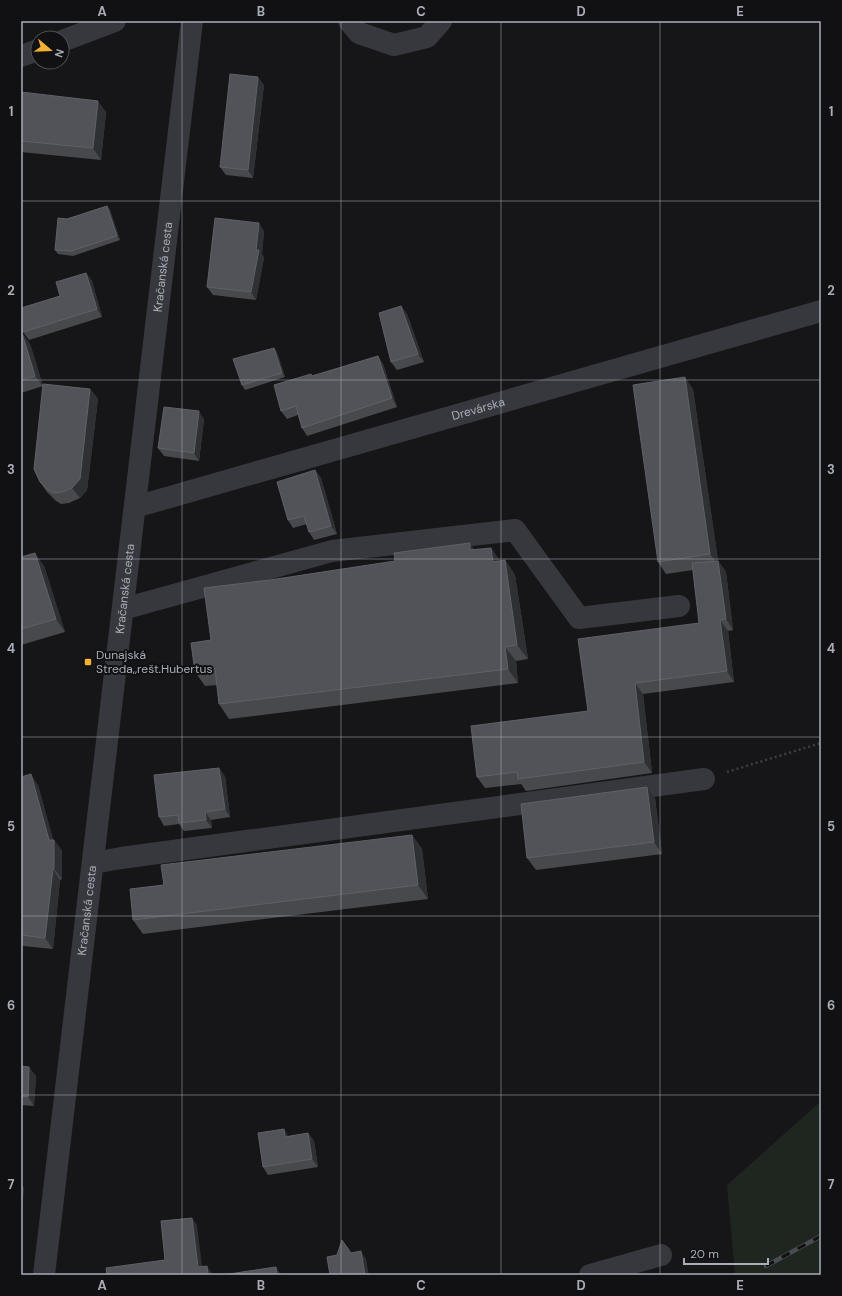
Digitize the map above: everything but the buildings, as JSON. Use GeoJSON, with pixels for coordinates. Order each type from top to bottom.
{"type":"FeatureCollection","features":[{"type":"Feature","properties":{"kind":"street","name":"Kračanská cesta"},"geometry":{"type":"LineString","coordinates":[[44,1275],[192,21]]}},
{"type":"Feature","properties":{"kind":"street"},"geometry":{"type":"LineString","coordinates":[[349,21],[359,33],[394,45],[427,37],[441,21]]}},
{"type":"Feature","properties":{"kind":"street"},"geometry":{"type":"LineString","coordinates":[[70,38],[104,23]]}},
{"type":"Feature","properties":{"kind":"street","name":"Drevárska"},"geometry":{"type":"LineString","coordinates":[[135,507],[821,311]]}},
{"type":"Feature","properties":{"kind":"street"},"geometry":{"type":"LineString","coordinates":[[123,609],[332,551],[515,530],[579,618],[679,606]]}},
{"type":"Feature","properties":{"kind":"street"},"geometry":{"type":"LineString","coordinates":[[93,863],[704,779]]}},
{"type":"Feature","properties":{"kind":"street"},"geometry":{"type":"LineString","coordinates":[[590,1275],[661,1255]]}},
{"type":"Feature","properties":{"kind":"path"},"geometry":{"type":"LineString","coordinates":[[704,779],[821,742]]}},
{"type":"Feature","properties":{"kind":"shaded area"},"geometry":{"type":"Polygon","coordinates":[[[821,1101],[821,1275],[735,1275],[727,1185],[821,1101]]]}},
{"type":"Feature","properties":{"kind":"railway"},"geometry":{"type":"LineString","coordinates":[[766,1266],[821,1236]]}},
{"type":"Feature","properties":{"kind":"place","name":"Dunajská Streda,,rešt.Hubertus"},"geometry":{"type":"Point","coordinates":[88,662]}}]}
